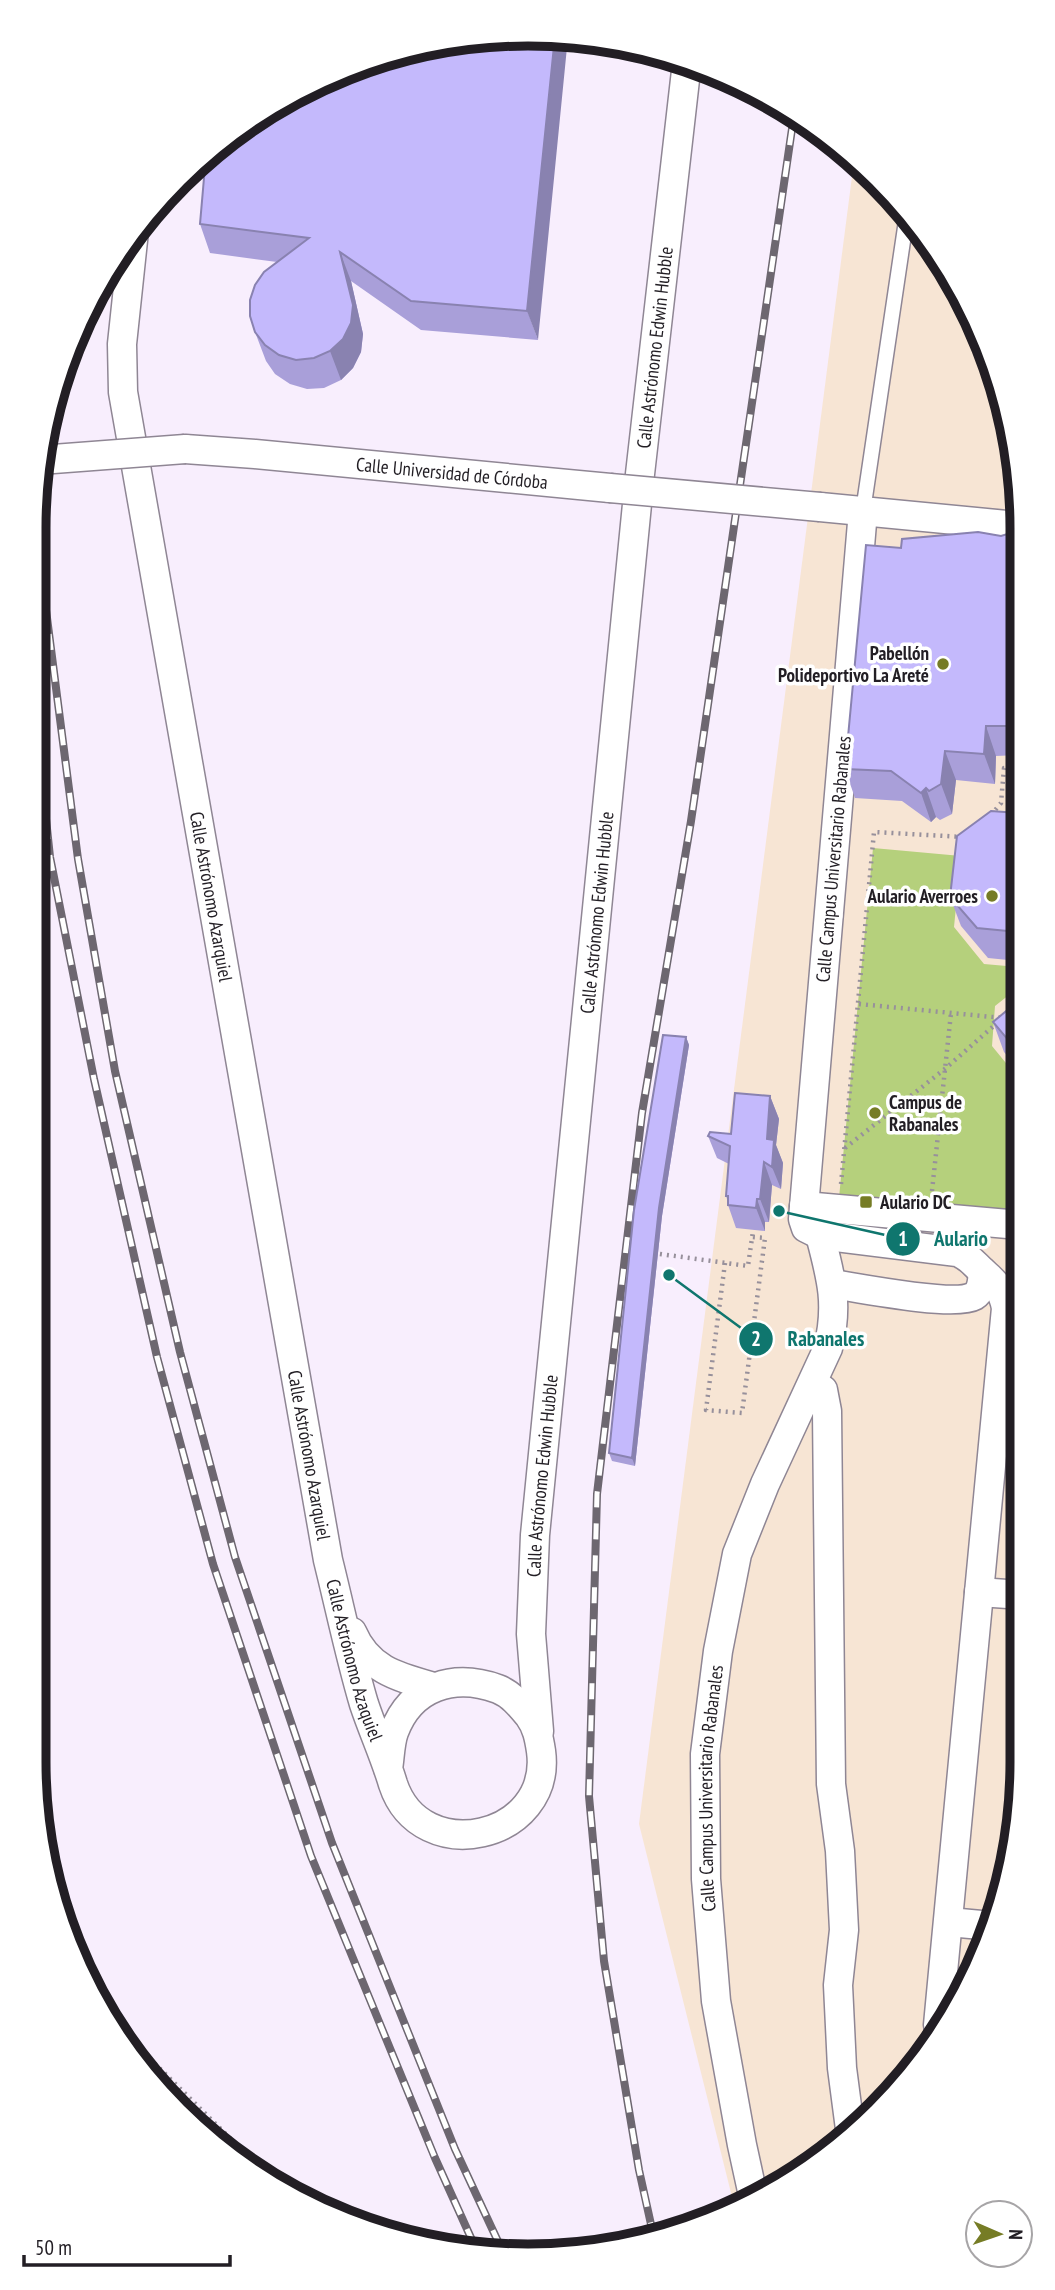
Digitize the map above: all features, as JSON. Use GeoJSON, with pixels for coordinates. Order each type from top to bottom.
{"type":"FeatureCollection","features":[{"type":"Feature","properties":{"kind":"street","name":"Calle Astrónomo Edwin Hubble"},"geometry":{"type":"LineString","coordinates":[[542,1762],[531,1634],[535,1535],[642,460],[686,72]]}},
{"type":"Feature","properties":{"kind":"street","name":"Calle Astrónomo Azarquiel"},"geometry":{"type":"LineString","coordinates":[[132,253],[122,344],[123,392],[328,1560]]}},
{"type":"Feature","properties":{"kind":"street","name":"Calle Universidad de Córdoba"},"geometry":{"type":"LineString","coordinates":[[51,459],[185,449],[863,511]]}},
{"type":"Feature","properties":{"kind":"street"},"geometry":{"type":"LineString","coordinates":[[863,511],[1010,525]]}},
{"type":"Feature","properties":{"kind":"street","name":"Calle Campus Universitario Rabanales"},"geometry":{"type":"LineString","coordinates":[[752,2189],[716,2001],[706,1879],[705,1754],[718,1651],[737,1554],[765,1484],[828,1348],[834,1324],[833,1284],[820,1235],[806,1228],[803,1219],[863,511]]}},
{"type":"Feature","properties":{"kind":"street"},"geometry":{"type":"LineString","coordinates":[[804,1206],[1010,1223]]}},
{"type":"Feature","properties":{"kind":"street"},"geometry":{"type":"LineString","coordinates":[[820,1235],[957,1252],[968,1256],[992,1278],[1004,1294],[1006,1308],[939,2013]]}},
{"type":"Feature","properties":{"kind":"street"},"geometry":{"type":"LineString","coordinates":[[833,1284],[895,1294],[964,1300],[975,1295],[982,1287],[983,1272]]}},
{"type":"Feature","properties":{"kind":"street"},"geometry":{"type":"LineString","coordinates":[[810,1390],[817,1386],[822,1390],[827,1411],[831,1784],[841,1864],[844,1930],[838,1985],[842,2068],[849,2121]]}},
{"type":"Feature","properties":{"kind":"street","name":"Calle Astrónomo Azaquiel"},"geometry":{"type":"LineString","coordinates":[[328,1560],[354,1636],[368,1658],[394,1676],[434,1688]]}},
{"type":"Feature","properties":{"kind":"street","name":"Calle Astrónomo Azaquiel"},"geometry":{"type":"LineString","coordinates":[[328,1560],[365,1705],[388,1769]]}},
{"type":"Feature","properties":{"kind":"street"},"geometry":{"type":"LineString","coordinates":[[979,1592],[1010,1594]]}},
{"type":"Feature","properties":{"kind":"street"},"geometry":{"type":"LineString","coordinates":[[461,1681],[477,1682],[502,1690],[516,1700],[533,1722],[539,1735],[542,1762],[539,1778],[528,1803],[513,1819],[490,1832],[470,1836],[444,1833],[429,1827],[408,1811],[397,1795],[388,1769],[393,1735],[402,1713],[411,1702],[434,1688],[461,1681]]}},
{"type":"Feature","properties":{"kind":"street"},"geometry":{"type":"LineString","coordinates":[[949,1922],[981,1925]]}},
{"type":"Feature","properties":{"kind":"lane","name":"Calle Campus Universitario Rabanales"},"geometry":{"type":"LineString","coordinates":[[863,511],[904,227]]}},
{"type":"Feature","properties":{"kind":"path"},"geometry":{"type":"LineString","coordinates":[[982,823],[1001,803],[1004,768],[1010,768]]}},
{"type":"Feature","properties":{"kind":"path"},"geometry":{"type":"LineString","coordinates":[[838,1209],[874,832],[966,838]]}},
{"type":"Feature","properties":{"kind":"path"},"geometry":{"type":"LineString","coordinates":[[859,1004],[1004,1018]]}},
{"type":"Feature","properties":{"kind":"path"},"geometry":{"type":"LineString","coordinates":[[929,1216],[951,1013]]}},
{"type":"Feature","properties":{"kind":"path"},"geometry":{"type":"LineString","coordinates":[[845,1148],[946,1068],[1010,1013]]}},
{"type":"Feature","properties":{"kind":"path"},"geometry":{"type":"LineString","coordinates":[[648,1252],[748,1266],[752,1234],[765,1238],[741,1413],[706,1410],[725,1263]]}},
{"type":"Feature","properties":{"kind":"path"},"geometry":{"type":"LineString","coordinates":[[140,2049],[243,2152]]}},
{"type":"Feature","properties":{"kind":"shaded area","name":"Campus de Rabanales"},"geometry":{"type":"Polygon","coordinates":[[[853,172],[910,234],[960,314],[973,343],[993,403],[1005,465],[1010,528],[1010,1763],[1005,1825],[993,1887],[973,1947],[945,2004],[910,2056],[845,2125],[795,2163],[732,2199],[639,1824],[853,172]]]}},
{"type":"Feature","properties":{"kind":"green space"},"geometry":{"type":"Polygon","coordinates":[[[873,848],[961,856],[954,927],[984,964],[1010,966],[1010,994],[995,1006],[992,1046],[1010,1068],[1010,1212],[839,1198],[873,848]]]}},
{"type":"Feature","properties":{"kind":"building"},"geometry":{"type":"Polygon","coordinates":[[[496,47],[554,47],[527,311],[411,301],[340,252],[353,305],[351,323],[343,339],[330,351],[314,358],[296,360],[279,355],[265,345],[255,332],[250,316],[250,300],[255,285],[264,272],[309,238],[200,224],[205,170],[260,127],[314,95],[373,71],[433,55],[496,47]]]}},
{"type":"Feature","properties":{"kind":"building","name":"Pabellón Polideportivo La Areté"},"geometry":{"type":"Polygon","coordinates":[[[978,532],[1001,536],[1010,533],[1010,695],[1007,726],[986,726],[984,754],[945,751],[941,784],[929,791],[926,788],[921,793],[891,771],[845,769],[866,545],[901,548],[902,539],[978,532]]]}},
{"type":"Feature","properties":{"kind":"building"},"geometry":{"type":"Polygon","coordinates":[[[991,811],[1010,812],[1010,931],[977,928],[950,897],[957,836],[991,811]]]}},
{"type":"Feature","properties":{"kind":"building"},"geometry":{"type":"Polygon","coordinates":[[[1010,1008],[1010,1042],[993,1022],[1010,1008]]]}},
{"type":"Feature","properties":{"kind":"building"},"geometry":{"type":"Polygon","coordinates":[[[663,1035],[686,1037],[659,1208],[632,1458],[609,1453],[634,1210],[663,1035]]]}},
{"type":"Feature","properties":{"kind":"building"},"geometry":{"type":"Polygon","coordinates":[[[735,1093],[770,1096],[767,1139],[774,1140],[772,1167],[764,1162],[760,1199],[757,1199],[756,1208],[728,1205],[726,1196],[730,1146],[708,1136],[710,1132],[731,1134],[735,1093]]]}},
{"type":"Feature","properties":{"kind":"railway"},"geometry":{"type":"LineString","coordinates":[[652,2228],[639,2170],[604,1961],[589,1796],[597,1494],[642,1113],[691,821],[792,125]]}},
{"type":"Feature","properties":{"kind":"railway"},"geometry":{"type":"LineString","coordinates":[[46,610],[78,859],[115,1071],[180,1352],[235,1557],[332,1843],[455,2149],[499,2243]]}},
{"type":"Feature","properties":{"kind":"railway"},"geometry":{"type":"LineString","coordinates":[[46,819],[50,857],[94,1079],[157,1357],[213,1564],[311,1856],[435,2158],[472,2241]]}},
{"type":"Feature","properties":{"kind":"place","name":"Pabellón Polideportivo La Areté"},"geometry":{"type":"Point","coordinates":[943,664]}},
{"type":"Feature","properties":{"kind":"place","name":"Aulario Averroes"},"geometry":{"type":"Point","coordinates":[992,896]}},
{"type":"Feature","properties":{"kind":"place","name":"Campus de Rabanales"},"geometry":{"type":"Point","coordinates":[875,1113]}},
{"type":"Feature","properties":{"kind":"place","name":"Aulario DC"},"geometry":{"type":"Point","coordinates":[866,1202]}},
{"type":"Feature","properties":{"kind":"place","name":"Aulario"},"geometry":{"type":"Point","coordinates":[779,1211]}},
{"type":"Feature","properties":{"kind":"place","name":"Rabanales"},"geometry":{"type":"Point","coordinates":[669,1275]}}]}
